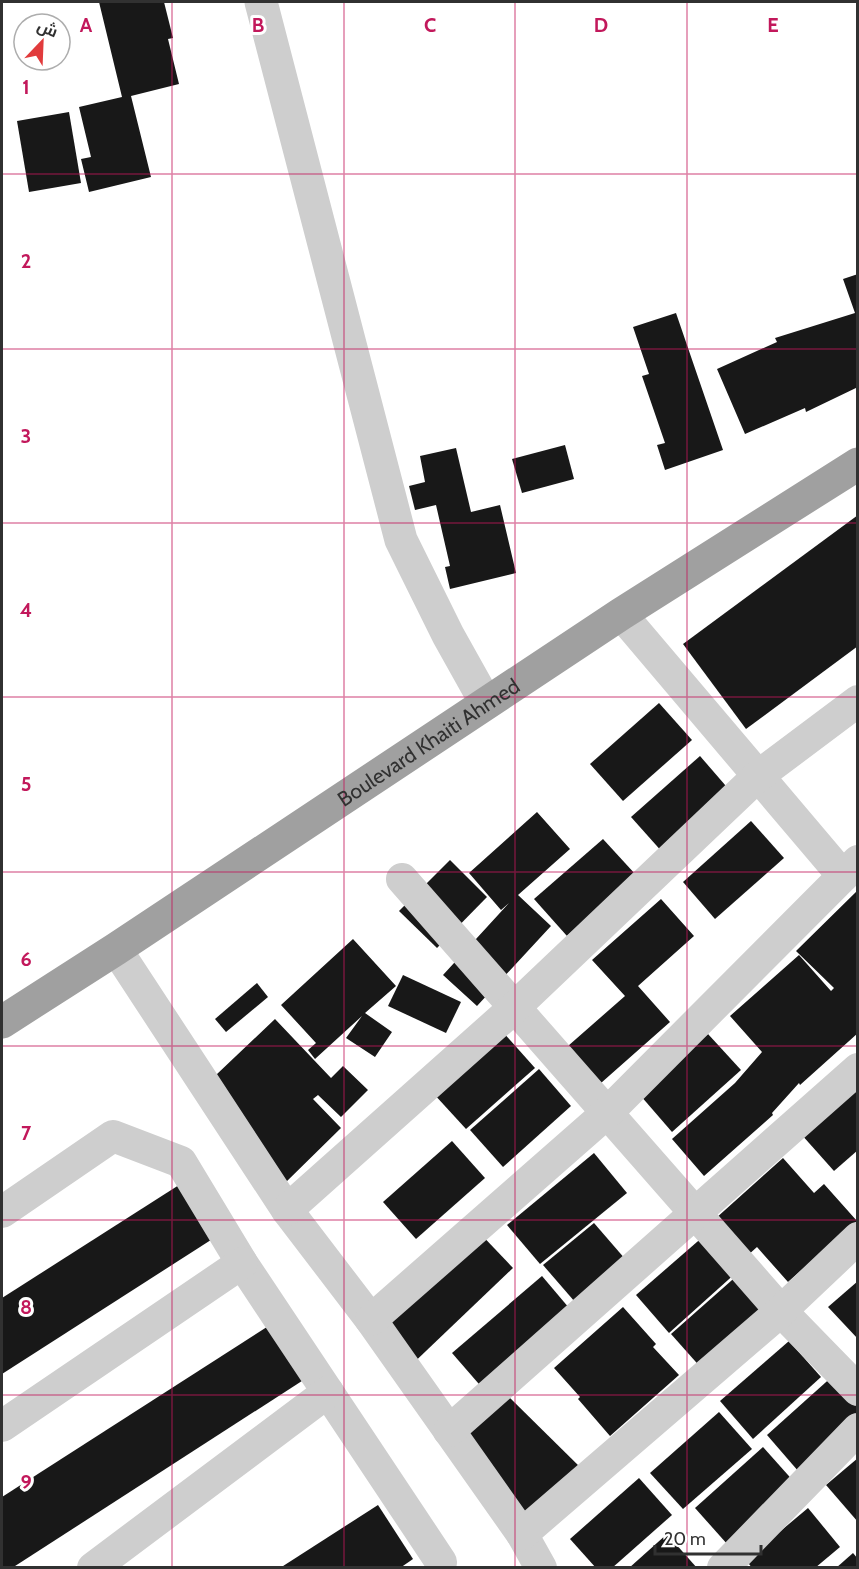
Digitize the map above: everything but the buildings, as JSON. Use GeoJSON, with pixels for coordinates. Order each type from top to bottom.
{"type":"FeatureCollection","features":[{"type":"Feature","properties":{"kind":"highway","name":"Boulevard Khaiti Ahmed"},"geometry":{"type":"LineString","coordinates":[[2,1022],[621,614],[858,464]]}},
{"type":"Feature","properties":{"kind":"street"},"geometry":{"type":"LineString","coordinates":[[261,2],[401,540],[448,635],[486,703]]}},
{"type":"Feature","properties":{"kind":"street"},"geometry":{"type":"LineString","coordinates":[[371,1320],[608,1112],[850,869],[758,776],[621,614]]}},
{"type":"Feature","properties":{"kind":"street"},"geometry":{"type":"LineString","coordinates":[[287,1210],[515,1006],[758,776],[858,701]]}},
{"type":"Feature","properties":{"kind":"street"},"geometry":{"type":"LineString","coordinates":[[402,879],[781,1311],[858,1390]]}},
{"type":"Feature","properties":{"kind":"street"},"geometry":{"type":"LineString","coordinates":[[116,949],[287,1210],[371,1320],[522,1534],[541,1568]]}},
{"type":"Feature","properties":{"kind":"street"},"geometry":{"type":"LineString","coordinates":[[449,1431],[858,1068]]}},
{"type":"Feature","properties":{"kind":"street"},"geometry":{"type":"LineString","coordinates":[[2,1212],[113,1136],[181,1162],[242,1263],[441,1562]]}},
{"type":"Feature","properties":{"kind":"street"},"geometry":{"type":"LineString","coordinates":[[522,1534],[781,1311],[858,1238]]}},
{"type":"Feature","properties":{"kind":"street"},"geometry":{"type":"LineString","coordinates":[[2,1426],[242,1263]]}},
{"type":"Feature","properties":{"kind":"street"},"geometry":{"type":"LineString","coordinates":[[93,1568],[328,1392]]}},
{"type":"Feature","properties":{"kind":"street"},"geometry":{"type":"LineString","coordinates":[[723,1568],[858,1430]]}}]}
